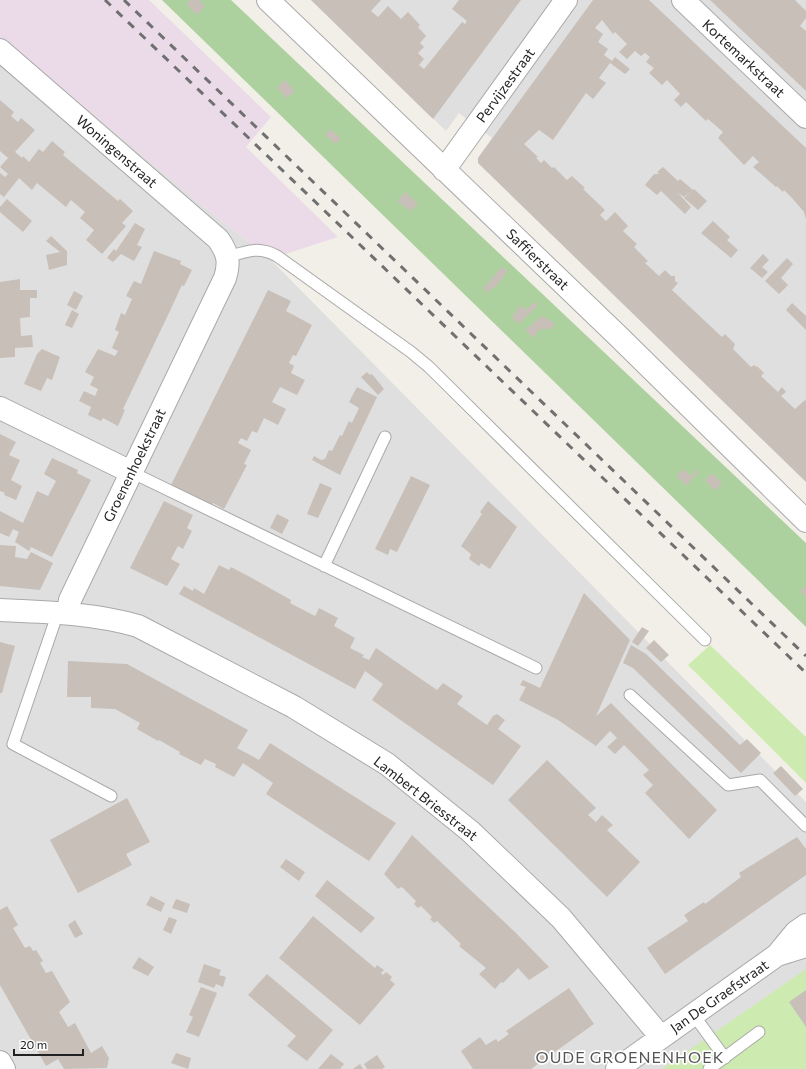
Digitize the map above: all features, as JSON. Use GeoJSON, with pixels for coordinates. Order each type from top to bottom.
{"type":"FeatureCollection","features":[{"type":"Feature","properties":{"kind":"street","name":"Saffierstraat"},"geometry":{"type":"LineString","coordinates":[[268,0],[617,335],[806,521]]}},
{"type":"Feature","properties":{"kind":"street","name":"Pervijzestraat"},"geometry":{"type":"LineString","coordinates":[[444,170],[566,0]]}},
{"type":"Feature","properties":{"kind":"street","name":"Kortemarkstraat"},"geometry":{"type":"LineString","coordinates":[[683,0],[806,117]]}},
{"type":"Feature","properties":{"kind":"street","name":"Woningenstraat"},"geometry":{"type":"LineString","coordinates":[[0,50],[218,239],[228,257]]}},
{"type":"Feature","properties":{"kind":"street","name":"Groenenhoekstraat"},"geometry":{"type":"LineString","coordinates":[[61,612],[70,600],[225,278],[228,267],[228,257]]}},
{"type":"Feature","properties":{"kind":"street"},"geometry":{"type":"LineString","coordinates":[[0,408],[131,472]]}},
{"type":"Feature","properties":{"kind":"street"},"geometry":{"type":"LineString","coordinates":[[0,610],[61,612]]}},
{"type":"Feature","properties":{"kind":"street","name":"Lambert Briesstraat"},"geometry":{"type":"LineString","coordinates":[[61,612],[121,621],[138,626],[294,707],[387,764],[470,831],[561,918],[661,1037]]}},
{"type":"Feature","properties":{"kind":"street"},"geometry":{"type":"LineString","coordinates":[[777,955],[796,932],[806,925]]}},
{"type":"Feature","properties":{"kind":"street","name":"Jan De Graefstraat"},"geometry":{"type":"LineString","coordinates":[[617,1069],[777,955],[806,946]]}},
{"type":"Feature","properties":{"kind":"street"},"geometry":{"type":"LineString","coordinates":[[0,1062],[4,1069]]}},
{"type":"Feature","properties":{"kind":"lane"},"geometry":{"type":"LineString","coordinates":[[228,257],[246,251],[266,250],[277,256],[412,352],[429,367],[705,640]]}},
{"type":"Feature","properties":{"kind":"lane"},"geometry":{"type":"LineString","coordinates":[[324,566],[385,437]]}},
{"type":"Feature","properties":{"kind":"lane"},"geometry":{"type":"LineString","coordinates":[[131,472],[536,668]]}},
{"type":"Feature","properties":{"kind":"lane"},"geometry":{"type":"LineString","coordinates":[[61,612],[54,624],[12,744],[111,796]]}},
{"type":"Feature","properties":{"kind":"lane"},"geometry":{"type":"LineString","coordinates":[[630,695],[728,785],[760,780],[806,826]]}},
{"type":"Feature","properties":{"kind":"lane"},"geometry":{"type":"LineString","coordinates":[[694,1014],[725,1058]]}},
{"type":"Feature","properties":{"kind":"lane"},"geometry":{"type":"LineString","coordinates":[[709,1069],[759,1032]]}},
{"type":"Feature","properties":{"kind":"shaded area"},"geometry":{"type":"Polygon","coordinates":[[[0,0],[149,0],[271,117],[246,147],[338,237],[270,259],[198,202],[32,63],[28,67],[0,43],[0,0]]]}},
{"type":"Feature","properties":{"kind":"shaded area"},"geometry":{"type":"Polygon","coordinates":[[[311,0],[806,0],[806,481],[478,163],[478,158],[492,138],[459,113],[446,131],[311,0]]]}},
{"type":"Feature","properties":{"kind":"shaded area"},"geometry":{"type":"Polygon","coordinates":[[[0,43],[28,67],[32,62],[198,202],[270,259],[806,802],[806,1069],[0,1069],[0,43]]]}},
{"type":"Feature","properties":{"kind":"green space"},"geometry":{"type":"Polygon","coordinates":[[[162,0],[231,0],[806,543],[806,627],[162,0]]]}},
{"type":"Feature","properties":{"kind":"green space"},"geometry":{"type":"Polygon","coordinates":[[[710,645],[806,737],[806,783],[688,665],[710,645]]]}},
{"type":"Feature","properties":{"kind":"green space"},"geometry":{"type":"Polygon","coordinates":[[[806,969],[806,990],[789,1002],[806,1027],[806,1069],[662,1069],[806,969]]]}},
{"type":"Feature","properties":{"kind":"building"},"geometry":{"type":"Polygon","coordinates":[[[190,0],[199,0],[205,6],[197,15],[186,4],[190,0]]]}},
{"type":"Feature","properties":{"kind":"building"},"geometry":{"type":"Polygon","coordinates":[[[311,0],[381,0],[371,11],[378,17],[388,6],[401,19],[408,12],[420,25],[418,27],[426,36],[420,43],[424,47],[418,53],[424,59],[419,65],[424,69],[462,22],[465,24],[467,21],[452,9],[459,0],[521,0],[433,119],[311,0]]]}},
{"type":"Feature","properties":{"kind":"building"},"geometry":{"type":"Polygon","coordinates":[[[593,0],[649,0],[806,148],[806,219],[804,212],[784,190],[783,192],[777,186],[776,187],[753,167],[759,162],[753,156],[744,165],[718,138],[723,132],[708,119],[706,121],[686,102],[681,107],[674,100],[680,94],[667,80],[662,85],[649,73],[654,68],[646,62],[650,57],[645,53],[641,56],[635,51],[627,59],[619,52],[627,44],[615,32],[613,34],[602,20],[595,28],[603,34],[598,42],[608,49],[604,55],[612,61],[615,57],[630,69],[625,74],[610,63],[599,78],[606,83],[593,99],[586,93],[553,140],[539,130],[524,144],[538,157],[536,158],[541,163],[544,160],[552,168],[554,167],[567,180],[572,176],[585,188],[583,189],[605,210],[600,215],[606,221],[615,212],[628,226],[623,231],[637,244],[634,247],[648,261],[645,263],[659,276],[665,270],[671,276],[675,276],[675,281],[678,283],[672,290],[722,337],[725,334],[735,344],[733,349],[751,367],[754,365],[756,367],[757,366],[764,373],[761,376],[778,392],[782,387],[786,392],[781,396],[795,409],[805,400],[806,401],[806,482],[478,163],[478,158],[593,0]]]}},
{"type":"Feature","properties":{"kind":"building"},"geometry":{"type":"Polygon","coordinates":[[[710,0],[795,0],[806,11],[806,18],[800,26],[806,31],[806,91],[710,0]]]}},
{"type":"Feature","properties":{"kind":"building"},"geometry":{"type":"Polygon","coordinates":[[[285,80],[295,91],[287,98],[277,88],[285,80]]]}},
{"type":"Feature","properties":{"kind":"building"},"geometry":{"type":"Polygon","coordinates":[[[0,100],[14,112],[11,116],[18,122],[21,118],[35,130],[15,152],[22,158],[23,156],[29,162],[39,149],[43,152],[52,141],[65,152],[63,155],[118,201],[120,199],[133,211],[122,223],[126,226],[102,254],[86,240],[94,230],[80,218],[85,212],[71,200],[66,207],[37,183],[32,190],[19,178],[4,197],[0,194],[0,173],[5,177],[8,174],[0,167],[8,158],[0,151],[0,100]]]}},
{"type":"Feature","properties":{"kind":"building"},"geometry":{"type":"Polygon","coordinates":[[[330,129],[341,138],[336,144],[325,135],[330,129]]]}},
{"type":"Feature","properties":{"kind":"building"},"geometry":{"type":"Polygon","coordinates":[[[663,167],[678,181],[680,179],[707,201],[698,210],[684,198],[691,191],[684,197],[678,193],[691,207],[685,214],[661,191],[657,195],[645,185],[654,174],[659,174],[657,172],[663,167]]]}},
{"type":"Feature","properties":{"kind":"building"},"geometry":{"type":"Polygon","coordinates":[[[406,192],[418,204],[410,211],[397,201],[406,192]]]}},
{"type":"Feature","properties":{"kind":"building"},"geometry":{"type":"Polygon","coordinates":[[[7,199],[32,221],[23,232],[0,212],[0,207],[7,199]]]}},
{"type":"Feature","properties":{"kind":"building"},"geometry":{"type":"Polygon","coordinates":[[[713,221],[730,237],[727,240],[738,250],[731,258],[701,233],[713,221]]]}},
{"type":"Feature","properties":{"kind":"building"},"geometry":{"type":"Polygon","coordinates":[[[135,223],[145,229],[137,245],[142,247],[134,261],[121,254],[113,262],[107,258],[114,249],[116,251],[135,223]]]}},
{"type":"Feature","properties":{"kind":"building"},"geometry":{"type":"Polygon","coordinates":[[[51,236],[67,251],[67,265],[49,270],[46,255],[60,252],[46,241],[51,236]]]}},
{"type":"Feature","properties":{"kind":"building"},"geometry":{"type":"Polygon","coordinates":[[[154,251],[181,261],[180,264],[192,270],[184,286],[182,285],[123,409],[125,410],[118,426],[103,418],[101,421],[88,415],[91,407],[79,401],[84,391],[95,396],[98,389],[90,385],[94,377],[85,372],[98,349],[115,356],[118,351],[112,348],[119,332],[115,330],[121,313],[125,315],[132,299],[126,296],[134,281],[141,284],[154,251]]]}},
{"type":"Feature","properties":{"kind":"building"},"geometry":{"type":"Polygon","coordinates":[[[763,254],[769,260],[762,267],[768,272],[762,278],[750,268],[763,254]]]}},
{"type":"Feature","properties":{"kind":"building"},"geometry":{"type":"Polygon","coordinates":[[[787,258],[793,264],[781,278],[788,285],[779,294],[765,281],[787,258]]]}},
{"type":"Feature","properties":{"kind":"building"},"geometry":{"type":"Polygon","coordinates":[[[502,267],[507,271],[505,275],[495,288],[493,287],[487,293],[483,288],[502,267]]]}},
{"type":"Feature","properties":{"kind":"building"},"geometry":{"type":"Polygon","coordinates":[[[20,279],[20,290],[37,290],[37,298],[30,298],[30,317],[20,318],[21,336],[32,335],[33,347],[15,348],[15,357],[0,358],[0,282],[20,279]]]}},
{"type":"Feature","properties":{"kind":"building"},"geometry":{"type":"Polygon","coordinates":[[[268,290],[291,301],[286,311],[312,325],[296,356],[293,355],[289,363],[294,366],[291,373],[305,380],[297,395],[280,387],[272,402],[286,409],[278,425],[264,418],[257,433],[252,431],[247,441],[241,438],[238,443],[251,450],[244,464],[247,465],[224,509],[213,503],[212,505],[171,485],[268,290]]]}},
{"type":"Feature","properties":{"kind":"building"},"geometry":{"type":"Polygon","coordinates":[[[74,291],[83,296],[76,310],[67,305],[74,291]]]}},
{"type":"Feature","properties":{"kind":"building"},"geometry":{"type":"Polygon","coordinates":[[[534,302],[538,305],[519,324],[512,317],[521,305],[526,310],[534,302]]]}},
{"type":"Feature","properties":{"kind":"building"},"geometry":{"type":"Polygon","coordinates":[[[792,303],[806,316],[806,330],[786,310],[792,303]]]}},
{"type":"Feature","properties":{"kind":"building"},"geometry":{"type":"Polygon","coordinates":[[[72,310],[79,314],[72,328],[65,325],[72,310]]]}},
{"type":"Feature","properties":{"kind":"building"},"geometry":{"type":"Polygon","coordinates":[[[542,316],[555,323],[552,329],[540,329],[533,338],[525,330],[542,316]]]}},
{"type":"Feature","properties":{"kind":"building"},"geometry":{"type":"Polygon","coordinates":[[[42,349],[60,357],[52,380],[47,378],[41,391],[24,384],[37,354],[42,349]]]}},
{"type":"Feature","properties":{"kind":"building"},"geometry":{"type":"Polygon","coordinates":[[[367,372],[370,375],[372,374],[384,389],[378,395],[361,377],[367,372]]]}},
{"type":"Feature","properties":{"kind":"building"},"geometry":{"type":"Polygon","coordinates":[[[357,387],[377,397],[340,475],[312,460],[314,456],[321,460],[325,459],[329,450],[332,451],[340,435],[342,436],[349,421],[352,423],[359,408],[349,402],[357,387]]]}},
{"type":"Feature","properties":{"kind":"building"},"geometry":{"type":"Polygon","coordinates":[[[0,434],[16,442],[9,455],[20,460],[11,480],[22,486],[16,500],[4,495],[5,493],[0,491],[0,434]]]}},
{"type":"Feature","properties":{"kind":"building"},"geometry":{"type":"Polygon","coordinates":[[[52,458],[78,470],[77,473],[91,480],[52,557],[31,547],[29,551],[15,542],[19,532],[13,529],[9,537],[0,533],[0,511],[23,523],[37,491],[48,496],[56,481],[44,474],[52,458]]]}},
{"type":"Feature","properties":{"kind":"building"},"geometry":{"type":"Polygon","coordinates":[[[683,469],[691,476],[696,470],[699,472],[691,480],[688,479],[691,482],[687,486],[676,476],[683,469]]]}},
{"type":"Feature","properties":{"kind":"building"},"geometry":{"type":"Polygon","coordinates":[[[712,473],[722,483],[715,491],[705,480],[712,473]]]}},
{"type":"Feature","properties":{"kind":"building"},"geometry":{"type":"Polygon","coordinates":[[[411,476],[430,485],[397,552],[390,549],[388,555],[375,549],[411,476]]]}},
{"type":"Feature","properties":{"kind":"building"},"geometry":{"type":"Polygon","coordinates":[[[320,483],[332,488],[318,518],[307,514],[320,483]]]}},
{"type":"Feature","properties":{"kind":"building"},"geometry":{"type":"Polygon","coordinates":[[[164,501],[193,515],[187,528],[192,531],[183,549],[178,546],[171,559],[180,564],[167,586],[130,568],[164,501]]]}},
{"type":"Feature","properties":{"kind":"building"},"geometry":{"type":"Polygon","coordinates":[[[488,501],[517,527],[490,569],[481,563],[479,566],[469,559],[471,554],[461,546],[482,514],[480,512],[488,501]]]}},
{"type":"Feature","properties":{"kind":"building"},"geometry":{"type":"Polygon","coordinates":[[[277,514],[289,520],[282,534],[270,528],[277,514]]]}},
{"type":"Feature","properties":{"kind":"building"},"geometry":{"type":"Polygon","coordinates":[[[0,545],[16,546],[15,557],[27,559],[31,552],[53,563],[40,590],[0,586],[0,545]]]}},
{"type":"Feature","properties":{"kind":"building"},"geometry":{"type":"Polygon","coordinates":[[[219,565],[229,570],[231,567],[250,577],[291,600],[290,603],[315,616],[319,608],[338,618],[334,626],[355,638],[350,648],[364,655],[362,657],[369,660],[376,648],[437,690],[443,683],[463,696],[457,704],[487,725],[493,716],[497,714],[505,720],[498,729],[521,746],[493,785],[372,700],[383,684],[365,671],[355,689],[179,594],[184,586],[193,591],[194,588],[204,594],[219,565]]]}},
{"type":"Feature","properties":{"kind":"building"},"geometry":{"type":"Polygon","coordinates":[[[806,586],[806,597],[800,591],[806,586]]]}},
{"type":"Feature","properties":{"kind":"building"},"geometry":{"type":"Polygon","coordinates":[[[584,593],[630,640],[596,716],[611,703],[717,810],[689,839],[645,793],[653,785],[643,775],[649,770],[610,731],[596,746],[558,720],[519,700],[526,687],[520,685],[523,680],[540,688],[584,593]]]}},
{"type":"Feature","properties":{"kind":"building"},"geometry":{"type":"Polygon","coordinates":[[[642,627],[649,631],[638,646],[632,642],[642,627]]]}},
{"type":"Feature","properties":{"kind":"building"},"geometry":{"type":"Polygon","coordinates":[[[654,640],[669,655],[661,662],[646,648],[654,640]]]}},
{"type":"Feature","properties":{"kind":"building"},"geometry":{"type":"Polygon","coordinates":[[[0,642],[15,646],[2,693],[0,693],[0,642]]]}},
{"type":"Feature","properties":{"kind":"building"},"geometry":{"type":"Polygon","coordinates":[[[631,645],[646,654],[740,745],[747,739],[761,753],[741,773],[633,668],[623,663],[631,645]]]}},
{"type":"Feature","properties":{"kind":"building"},"geometry":{"type":"Polygon","coordinates":[[[68,661],[127,664],[248,730],[237,748],[259,760],[270,743],[396,823],[369,861],[266,794],[273,783],[243,763],[234,777],[215,767],[216,764],[205,759],[201,765],[137,729],[140,723],[115,709],[91,708],[91,697],[67,697],[68,661]]]}},
{"type":"Feature","properties":{"kind":"building"},"geometry":{"type":"Polygon","coordinates":[[[617,738],[624,745],[615,754],[607,747],[617,738]]]}},
{"type":"Feature","properties":{"kind":"building"},"geometry":{"type":"Polygon","coordinates":[[[547,760],[596,808],[588,815],[596,822],[602,815],[613,825],[607,830],[640,862],[607,897],[508,800],[547,760]]]}},
{"type":"Feature","properties":{"kind":"building"},"geometry":{"type":"Polygon","coordinates":[[[781,766],[803,789],[795,796],[773,773],[781,766]]]}},
{"type":"Feature","properties":{"kind":"building"},"geometry":{"type":"Polygon","coordinates":[[[127,798],[150,842],[126,854],[132,865],[78,893],[50,840],[127,798]]]}},
{"type":"Feature","properties":{"kind":"building"},"geometry":{"type":"Polygon","coordinates":[[[412,835],[515,932],[549,967],[529,980],[518,968],[495,989],[479,974],[486,968],[459,946],[461,944],[437,921],[434,923],[430,919],[432,917],[421,906],[418,908],[414,904],[416,901],[403,888],[401,887],[398,889],[384,874],[412,835]]]}},
{"type":"Feature","properties":{"kind":"building"},"geometry":{"type":"Polygon","coordinates":[[[797,837],[806,849],[806,875],[665,974],[647,948],[688,921],[684,915],[704,902],[705,904],[741,877],[739,873],[797,837]]]}},
{"type":"Feature","properties":{"kind":"building"},"geometry":{"type":"Polygon","coordinates":[[[286,859],[305,872],[299,881],[280,867],[286,859]]]}},
{"type":"Feature","properties":{"kind":"building"},"geometry":{"type":"Polygon","coordinates":[[[327,880],[375,918],[361,933],[315,896],[327,880]]]}},
{"type":"Feature","properties":{"kind":"building"},"geometry":{"type":"Polygon","coordinates":[[[151,896],[165,903],[161,912],[146,905],[151,896]]]}},
{"type":"Feature","properties":{"kind":"building"},"geometry":{"type":"Polygon","coordinates":[[[176,899],[190,904],[187,913],[172,908],[176,899]]]}},
{"type":"Feature","properties":{"kind":"building"},"geometry":{"type":"Polygon","coordinates":[[[7,906],[18,925],[13,928],[25,948],[30,946],[33,951],[36,950],[43,961],[40,963],[46,973],[52,971],[70,1002],[59,1012],[68,1027],[75,1023],[91,1053],[102,1046],[109,1058],[107,1068],[64,1069],[58,1059],[46,1066],[0,985],[0,910],[7,906]]]}},
{"type":"Feature","properties":{"kind":"building"},"geometry":{"type":"Polygon","coordinates":[[[313,916],[375,968],[377,965],[384,970],[381,973],[383,975],[386,972],[392,977],[390,980],[395,984],[360,1025],[279,958],[313,916]]]}},
{"type":"Feature","properties":{"kind":"building"},"geometry":{"type":"Polygon","coordinates":[[[169,917],[177,920],[171,934],[163,930],[169,917]]]}},
{"type":"Feature","properties":{"kind":"building"},"geometry":{"type":"Polygon","coordinates":[[[75,920],[83,934],[75,938],[68,925],[75,920]]]}},
{"type":"Feature","properties":{"kind":"building"},"geometry":{"type":"Polygon","coordinates":[[[139,957],[154,967],[148,976],[132,968],[139,957]]]}},
{"type":"Feature","properties":{"kind":"building"},"geometry":{"type":"Polygon","coordinates":[[[204,964],[221,970],[219,975],[226,977],[223,987],[216,984],[214,988],[198,982],[204,964]]]}},
{"type":"Feature","properties":{"kind":"building"},"geometry":{"type":"Polygon","coordinates":[[[267,974],[333,1030],[307,1061],[287,1046],[296,1036],[248,995],[267,974]]]}},
{"type":"Feature","properties":{"kind":"building"},"geometry":{"type":"Polygon","coordinates":[[[201,987],[217,993],[199,1037],[186,1032],[193,1017],[189,1015],[201,987]]]}},
{"type":"Feature","properties":{"kind":"building"},"geometry":{"type":"Polygon","coordinates":[[[569,988],[594,1024],[531,1069],[473,1069],[461,1051],[480,1037],[486,1045],[496,1039],[498,1042],[509,1034],[506,1031],[569,988]]]}},
{"type":"Feature","properties":{"kind":"building"},"geometry":{"type":"Polygon","coordinates":[[[806,990],[806,1027],[789,1002],[806,990]]]}},
{"type":"Feature","properties":{"kind":"building"},"geometry":{"type":"Polygon","coordinates":[[[176,1053],[191,1058],[188,1069],[171,1063],[176,1053]]]}},
{"type":"Feature","properties":{"kind":"building"},"geometry":{"type":"Polygon","coordinates":[[[331,1054],[344,1064],[340,1069],[318,1069],[331,1054]]]}},
{"type":"Feature","properties":{"kind":"building"},"geometry":{"type":"Polygon","coordinates":[[[377,1055],[385,1067],[382,1069],[367,1069],[364,1064],[377,1055]]]}},
{"type":"Feature","properties":{"kind":"building"},"geometry":{"type":"Polygon","coordinates":[[[360,1064],[363,1069],[353,1069],[360,1064]]]}},
{"type":"Feature","properties":{"kind":"railway"},"geometry":{"type":"LineString","coordinates":[[105,0],[806,673]]}},
{"type":"Feature","properties":{"kind":"railway"},"geometry":{"type":"LineString","coordinates":[[124,0],[806,656]]}},
{"type":"Feature","properties":{"kind":"district","name":"OUDE GROENENHOEK"},"geometry":{"type":"Point","coordinates":[630,1056]}}]}
